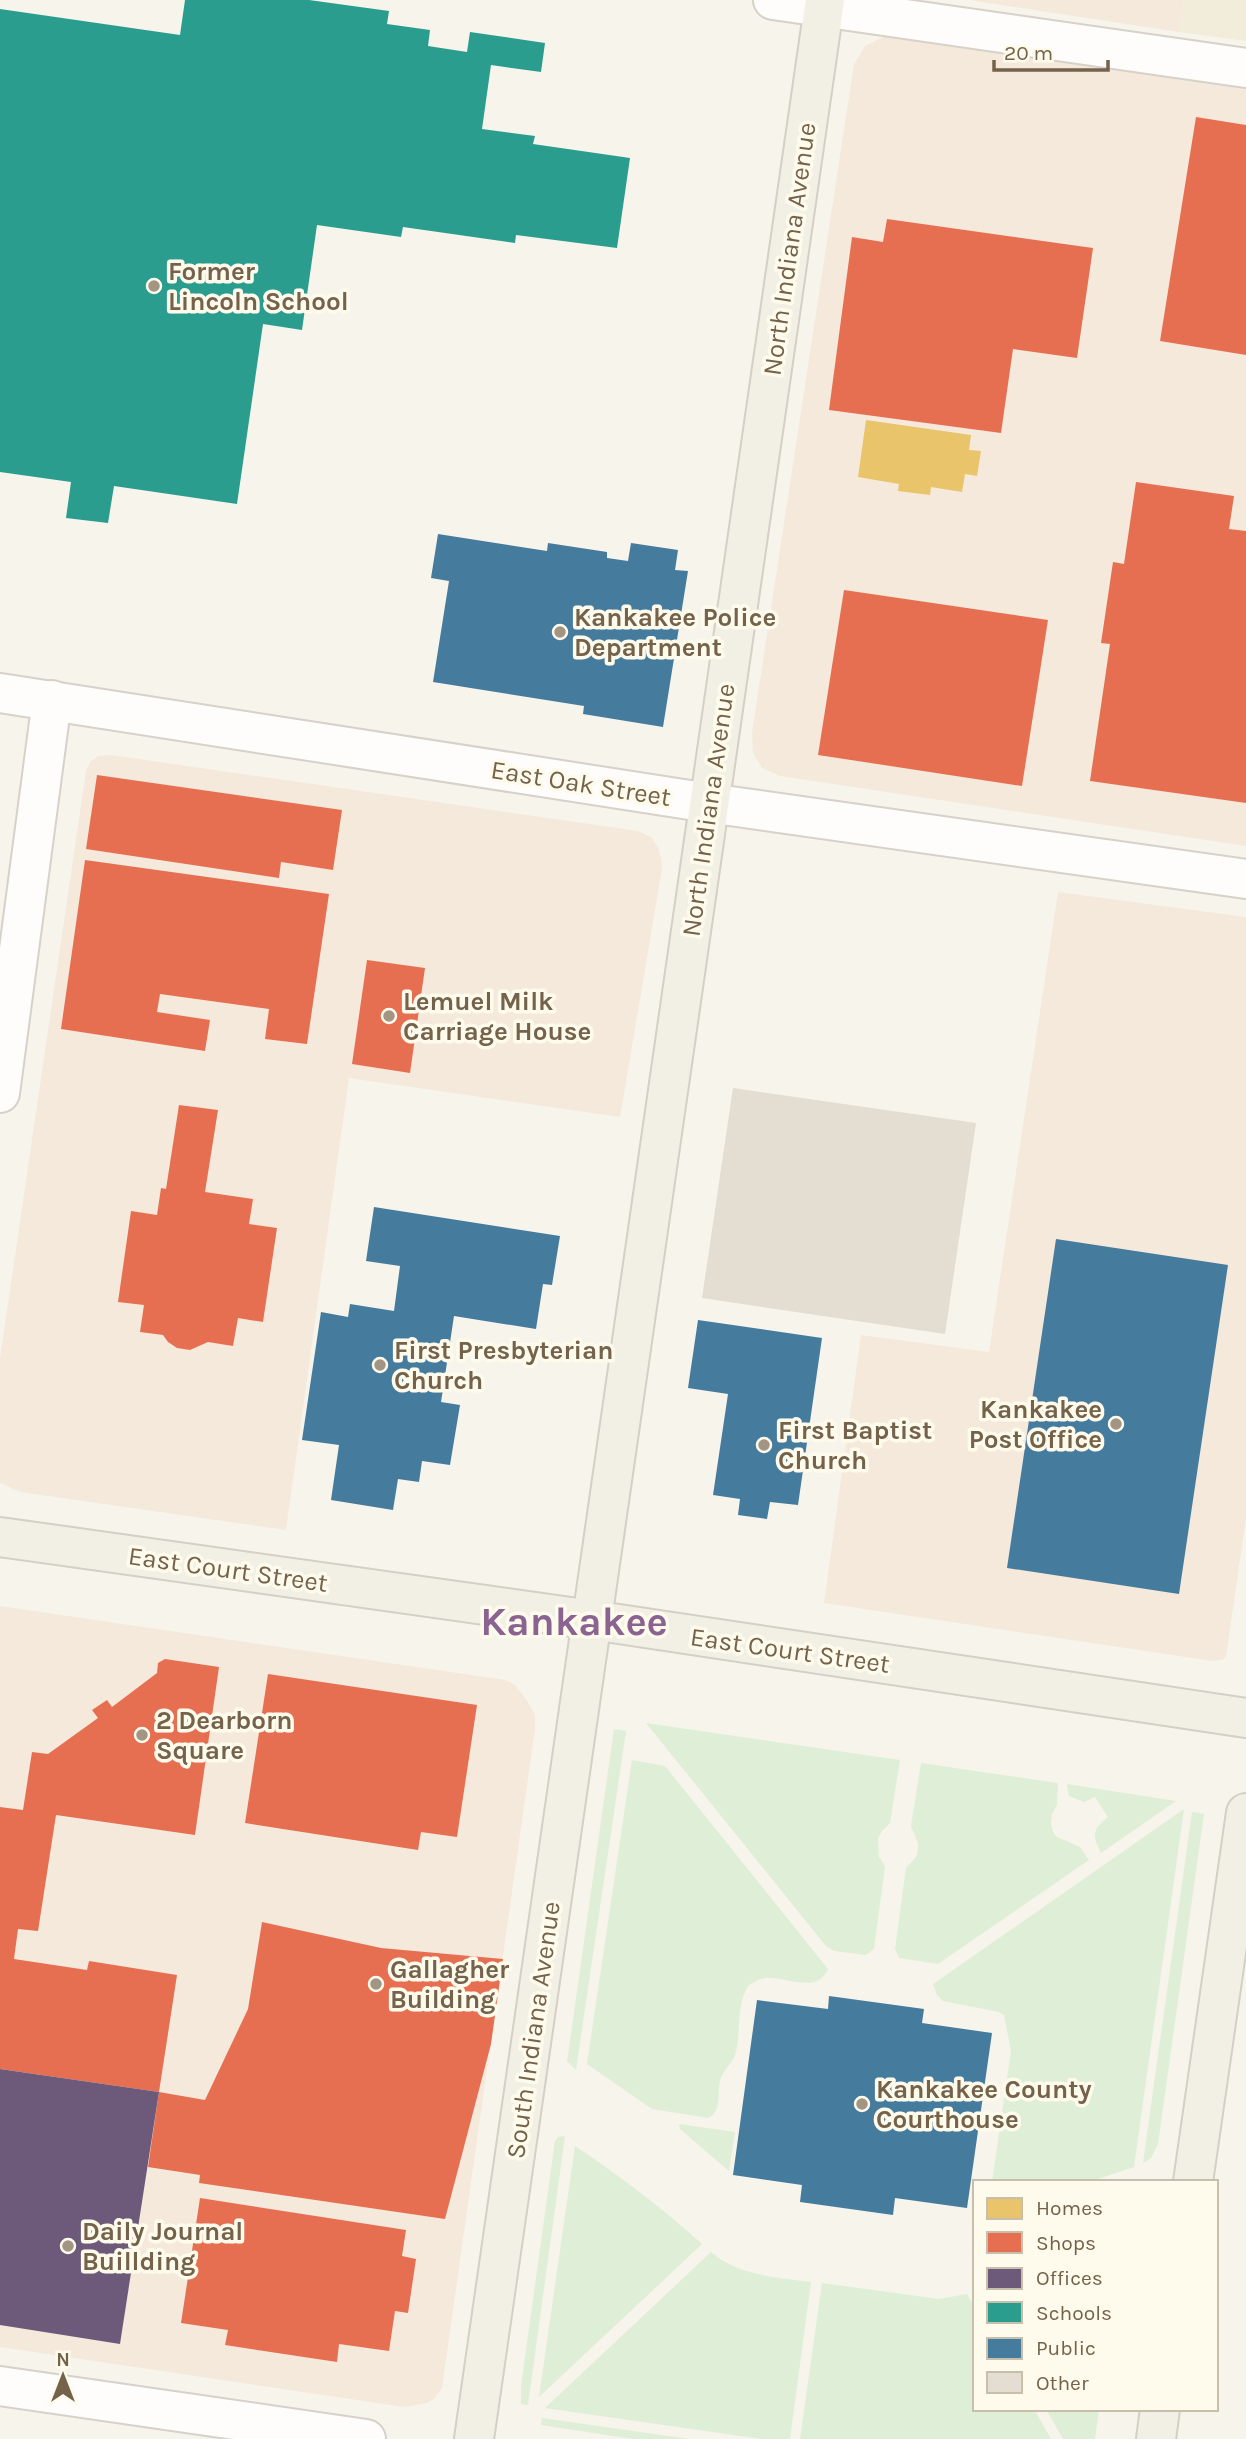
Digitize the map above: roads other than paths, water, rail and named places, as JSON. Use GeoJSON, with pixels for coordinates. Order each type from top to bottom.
{"type":"FeatureCollection","features":[{"type":"Feature","properties":{"kind":"main road","name":"North Indiana Avenue"},"geometry":{"type":"LineString","coordinates":[[592,1620],[824,4]]}},
{"type":"Feature","properties":{"kind":"main road","name":"East Court Street"},"geometry":{"type":"LineString","coordinates":[[0,1537],[592,1620],[1246,1718]]}},
{"type":"Feature","properties":{"kind":"main road","name":"South Indiana Avenue"},"geometry":{"type":"LineString","coordinates":[[474,2439],[592,1620]]}},
{"type":"Feature","properties":{"kind":"main road"},"geometry":{"type":"LineString","coordinates":[[1193,2180],[1246,1814]]}},
{"type":"Feature","properties":{"kind":"main road"},"geometry":{"type":"LineString","coordinates":[[1156,2439],[1160,2411]]}},
{"type":"Feature","properties":{"kind":"street"},"geometry":{"type":"LineString","coordinates":[[773,0],[824,4],[1246,68]]}},
{"type":"Feature","properties":{"kind":"street","name":"East Oak Street"},"geometry":{"type":"LineString","coordinates":[[0,693],[709,803],[1246,879]]}},
{"type":"Feature","properties":{"kind":"street"},"geometry":{"type":"LineString","coordinates":[[0,1093],[52,700]]}},
{"type":"Feature","properties":{"kind":"street"},"geometry":{"type":"LineString","coordinates":[[0,2386],[366,2439]]}},
{"type":"Feature","properties":{"kind":"place","name":"Former Lincoln School"},"geometry":{"type":"Point","coordinates":[154,286]}},
{"type":"Feature","properties":{"kind":"place","name":"Kankakee Police Department"},"geometry":{"type":"Point","coordinates":[560,632]}},
{"type":"Feature","properties":{"kind":"place","name":"Lemuel Milk Carriage House"},"geometry":{"type":"Point","coordinates":[389,1016]}},
{"type":"Feature","properties":{"kind":"place","name":"First Presbyterian Church"},"geometry":{"type":"Point","coordinates":[380,1365]}},
{"type":"Feature","properties":{"kind":"place","name":"Kankakee Post Office"},"geometry":{"type":"Point","coordinates":[1116,1424]}},
{"type":"Feature","properties":{"kind":"place","name":"First Baptist Church"},"geometry":{"type":"Point","coordinates":[764,1445]}},
{"type":"Feature","properties":{"kind":"place","name":"2 Dearborn Square"},"geometry":{"type":"Point","coordinates":[142,1735]}},
{"type":"Feature","properties":{"kind":"place","name":"Gallagher Building"},"geometry":{"type":"Point","coordinates":[376,1984]}},
{"type":"Feature","properties":{"kind":"place","name":"Kankakee County Courthouse"},"geometry":{"type":"Point","coordinates":[862,2104]}},
{"type":"Feature","properties":{"kind":"place","name":"Daily Journal Buillding"},"geometry":{"type":"Point","coordinates":[68,2246]}},
{"type":"Feature","properties":{"kind":"district","name":"Kankakee"},"geometry":{"type":"Point","coordinates":[574,1621]}}]}
